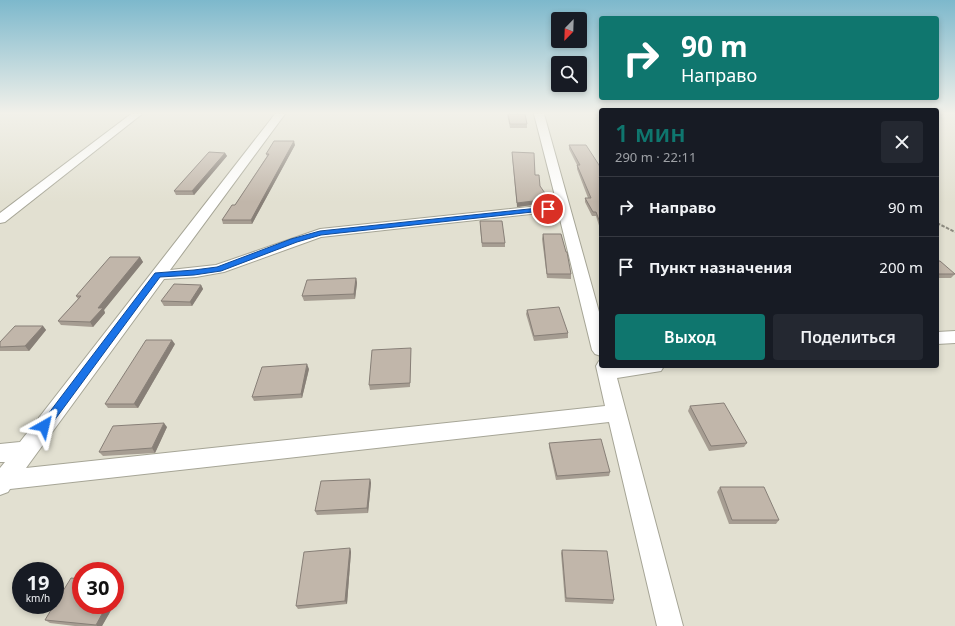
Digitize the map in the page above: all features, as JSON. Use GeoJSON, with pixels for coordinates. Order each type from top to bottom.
{"type":"FeatureCollection","features":[{"type":"Feature","properties":{"kind":"street"},"geometry":{"type":"LineString","coordinates":[[0,219],[99,143]]}},
{"type":"Feature","properties":{"kind":"street"},"geometry":{"type":"LineString","coordinates":[[2,483],[258,143]]}},
{"type":"Feature","properties":{"kind":"street"},"geometry":{"type":"LineString","coordinates":[[547,143],[599,342]]}},
{"type":"Feature","properties":{"kind":"street"},"geometry":{"type":"LineString","coordinates":[[158,275],[194,273],[218,269],[294,240],[320,233],[564,207]]}},
{"type":"Feature","properties":{"kind":"street"},"geometry":{"type":"LineString","coordinates":[[939,338],[955,337]]}},
{"type":"Feature","properties":{"kind":"street"},"geometry":{"type":"LineString","coordinates":[[622,368],[606,369],[670,626]]}},
{"type":"Feature","properties":{"kind":"street"},"geometry":{"type":"LineString","coordinates":[[2,483],[618,413]]}},
{"type":"Feature","properties":{"kind":"street"},"geometry":{"type":"LineString","coordinates":[[0,453],[26,451]]}},
{"type":"Feature","properties":{"kind":"path"},"geometry":{"type":"LineString","coordinates":[[939,223],[955,232]]}},
{"type":"Feature","properties":{"kind":"building"},"geometry":{"type":"Polygon","coordinates":[[[273,143],[293,143],[251,220],[222,220],[232,205],[235,205],[269,154],[266,154],[273,143]]]}},
{"type":"Feature","properties":{"kind":"building"},"geometry":{"type":"Polygon","coordinates":[[[569,145],[586,145],[599,165],[599,220],[596,212],[593,212],[585,198],[591,198],[577,165],[580,165],[569,145]]]}},
{"type":"Feature","properties":{"kind":"building"},"geometry":{"type":"Polygon","coordinates":[[[209,152],[225,153],[192,191],[174,191],[209,152]]]}},
{"type":"Feature","properties":{"kind":"building"},"geometry":{"type":"Polygon","coordinates":[[[512,152],[534,153],[535,175],[539,175],[540,186],[549,199],[517,203],[512,152]]]}},
{"type":"Feature","properties":{"kind":"building"},"geometry":{"type":"Polygon","coordinates":[[[480,221],[502,221],[505,243],[482,243],[480,221]]]}},
{"type":"Feature","properties":{"kind":"building"},"geometry":{"type":"Polygon","coordinates":[[[543,234],[561,234],[567,252],[571,274],[547,274],[543,234]]]}},
{"type":"Feature","properties":{"kind":"building"},"geometry":{"type":"Polygon","coordinates":[[[110,257],[140,257],[98,308],[103,308],[90,322],[58,321],[81,296],[76,296],[110,257]]]}},
{"type":"Feature","properties":{"kind":"building"},"geometry":{"type":"Polygon","coordinates":[[[939,261],[940,261],[955,274],[939,274],[939,261]]]}},
{"type":"Feature","properties":{"kind":"building"},"geometry":{"type":"Polygon","coordinates":[[[356,278],[354,294],[302,296],[307,280],[356,278]]]}},
{"type":"Feature","properties":{"kind":"building"},"geometry":{"type":"Polygon","coordinates":[[[174,284],[201,285],[190,302],[161,301],[174,284]]]}},
{"type":"Feature","properties":{"kind":"building"},"geometry":{"type":"Polygon","coordinates":[[[559,307],[568,333],[534,336],[527,310],[559,307]]]}},
{"type":"Feature","properties":{"kind":"building"},"geometry":{"type":"Polygon","coordinates":[[[15,326],[43,326],[25,346],[0,347],[0,342],[15,326]]]}},
{"type":"Feature","properties":{"kind":"building"},"geometry":{"type":"Polygon","coordinates":[[[146,340],[172,340],[134,404],[105,404],[146,340]]]}},
{"type":"Feature","properties":{"kind":"building"},"geometry":{"type":"Polygon","coordinates":[[[411,348],[410,383],[369,385],[372,350],[411,348]]]}},
{"type":"Feature","properties":{"kind":"building"},"geometry":{"type":"Polygon","coordinates":[[[307,364],[301,394],[252,397],[262,367],[307,364]]]}},
{"type":"Feature","properties":{"kind":"building"},"geometry":{"type":"Polygon","coordinates":[[[724,403],[747,443],[711,446],[690,406],[724,403]]]}},
{"type":"Feature","properties":{"kind":"building"},"geometry":{"type":"Polygon","coordinates":[[[164,423],[152,448],[99,452],[113,426],[164,423]]]}},
{"type":"Feature","properties":{"kind":"building"},"geometry":{"type":"Polygon","coordinates":[[[601,439],[610,472],[557,476],[549,443],[601,439]]]}},
{"type":"Feature","properties":{"kind":"building"},"geometry":{"type":"Polygon","coordinates":[[[370,479],[367,508],[315,511],[321,481],[370,479]]]}},
{"type":"Feature","properties":{"kind":"building"},"geometry":{"type":"Polygon","coordinates":[[[720,487],[764,487],[779,520],[732,520],[720,487]]]}},
{"type":"Feature","properties":{"kind":"building"},"geometry":{"type":"Polygon","coordinates":[[[350,548],[345,601],[296,606],[304,552],[350,548]]]}},
{"type":"Feature","properties":{"kind":"building"},"geometry":{"type":"Polygon","coordinates":[[[562,550],[607,551],[614,600],[566,598],[562,550]]]}},
{"type":"Feature","properties":{"kind":"building"},"geometry":{"type":"Polygon","coordinates":[[[72,578],[72,614],[102,614],[96,625],[45,620],[49,614],[64,614],[64,589],[72,578]]]}},
{"type":"Feature","properties":{"kind":"route"},"geometry":{"type":"LineString","coordinates":[[44,426],[158,275],[194,273],[218,269],[294,240],[320,233],[548,209]]}}]}
